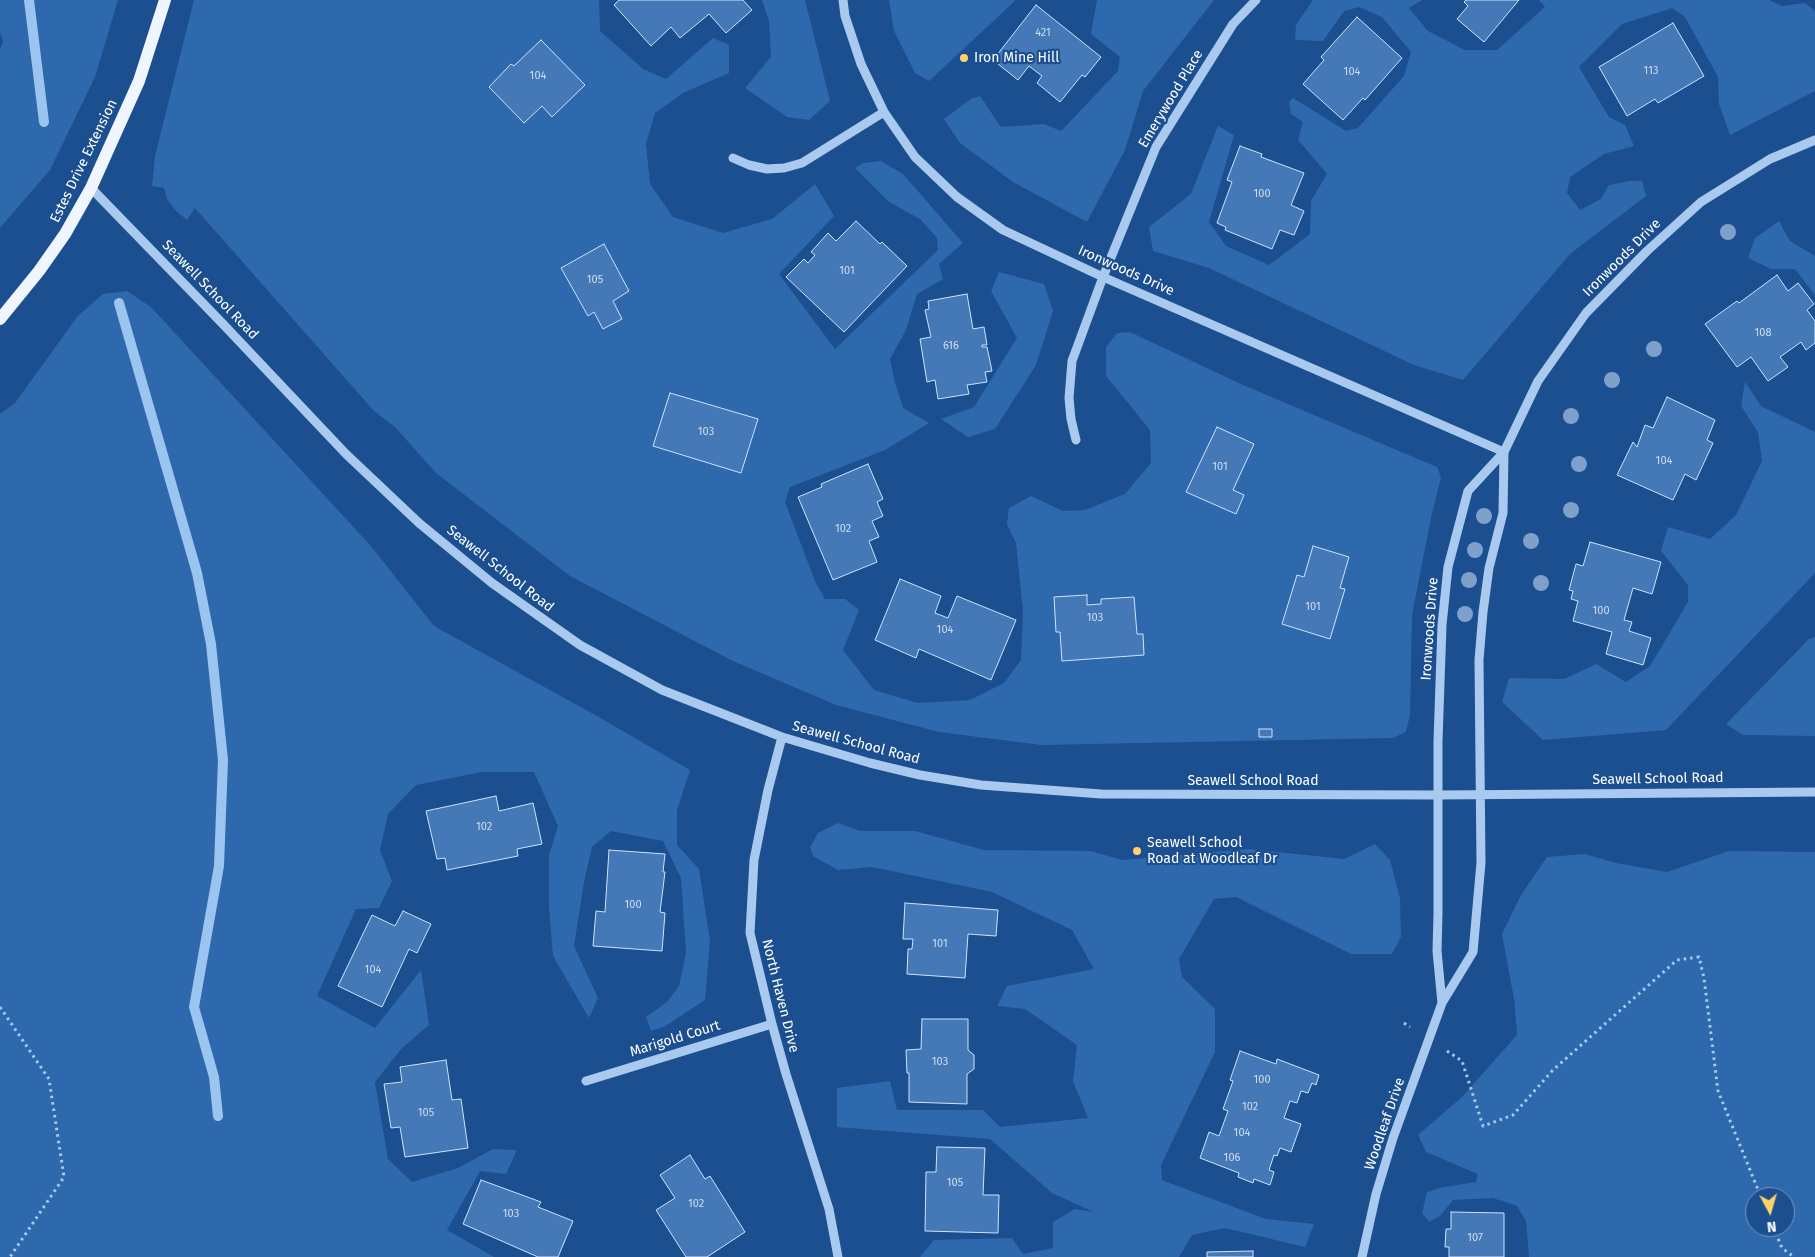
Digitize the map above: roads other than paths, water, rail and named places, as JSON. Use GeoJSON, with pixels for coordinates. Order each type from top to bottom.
{"type":"FeatureCollection","features":[{"type":"Feature","properties":{"kind":"main road","name":"Estes Drive Extension"},"geometry":{"type":"LineString","coordinates":[[0,319],[39,271],[65,234],[91,188],[139,81],[165,0]]}},
{"type":"Feature","properties":{"kind":"street","name":"Ironwoods Drive"},"geometry":{"type":"LineString","coordinates":[[843,0],[861,64],[884,112],[915,157],[957,197],[1003,230],[1103,277],[1504,452]]}},
{"type":"Feature","properties":{"kind":"street","name":"Emerywood Place"},"geometry":{"type":"LineString","coordinates":[[1076,440],[1069,398],[1072,361],[1103,277],[1156,147],[1233,24],[1256,0]]}},
{"type":"Feature","properties":{"kind":"street"},"geometry":{"type":"LineString","coordinates":[[733,158],[749,165],[767,169],[784,168],[802,163],[884,112]]}},
{"type":"Feature","properties":{"kind":"street","name":"Ironwoods Drive"},"geometry":{"type":"LineString","coordinates":[[1439,795],[1438,741],[1442,625],[1448,568],[1468,491],[1504,452],[1538,381],[1586,313],[1647,251],[1701,202],[1770,160],[1815,140]]}},
{"type":"Feature","properties":{"kind":"street","name":"Seawell School Road"},"geometry":{"type":"LineString","coordinates":[[91,188],[346,454],[419,523],[492,582],[580,644],[654,686],[782,737],[870,763],[920,775],[981,785],[1101,794],[1439,795],[1815,792]]}},
{"type":"Feature","properties":{"kind":"street","name":"Ironwoods Drive"},"geometry":{"type":"LineString","coordinates":[[1480,794],[1480,650],[1489,568],[1503,514],[1504,452]]}},
{"type":"Feature","properties":{"kind":"street","name":"North Haven Drive"},"geometry":{"type":"LineString","coordinates":[[782,737],[768,790],[754,860],[750,933],[786,1074],[829,1209],[838,1257]]}},
{"type":"Feature","properties":{"kind":"street","name":"Woodleaf Drive"},"geometry":{"type":"LineString","coordinates":[[1362,1257],[1376,1194],[1392,1138],[1442,1003],[1473,952],[1481,863],[1480,794]]}},
{"type":"Feature","properties":{"kind":"street","name":"Woodleaf Drive"},"geometry":{"type":"LineString","coordinates":[[1439,795],[1437,951],[1442,1003]]}},
{"type":"Feature","properties":{"kind":"street","name":"Marigold Court"},"geometry":{"type":"LineString","coordinates":[[586,1081],[772,1024]]}},
{"type":"Feature","properties":{"kind":"waterway"},"geometry":{"type":"LineString","coordinates":[[29,0],[44,122]]}},
{"type":"Feature","properties":{"kind":"waterway"},"geometry":{"type":"LineString","coordinates":[[119,303],[197,573],[211,644],[223,760],[219,866],[194,1007],[214,1077],[218,1116]]}},
{"type":"Feature","properties":{"kind":"place","name":"Iron Mine Hill"},"geometry":{"type":"Point","coordinates":[964,58]}},
{"type":"Feature","properties":{"kind":"place","name":"Seawell School Road at Woodleaf Dr"},"geometry":{"type":"Point","coordinates":[1137,851]}}]}
